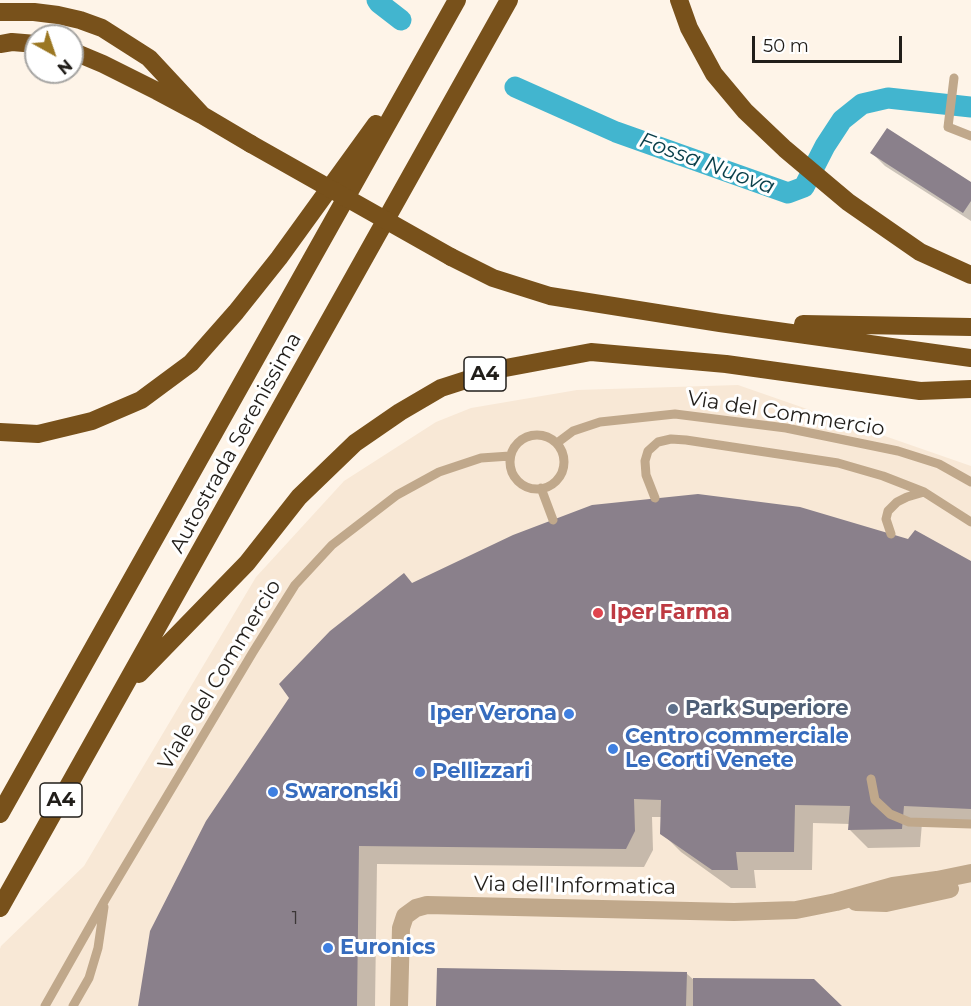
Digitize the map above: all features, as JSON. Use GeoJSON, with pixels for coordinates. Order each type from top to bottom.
{"type":"FeatureCollection","features":[{"type":"Feature","properties":{"kind":"highway","name":"Autostrada Serenissima"},"geometry":{"type":"LineString","coordinates":[[0,814],[457,0]]}},
{"type":"Feature","properties":{"kind":"highway","name":"Autostrada Serenissima"},"geometry":{"type":"LineString","coordinates":[[0,908],[509,0]]}},
{"type":"Feature","properties":{"kind":"highway"},"geometry":{"type":"LineString","coordinates":[[679,0],[689,28],[714,74],[745,111],[848,202],[920,252],[971,275]]}},
{"type":"Feature","properties":{"kind":"highway"},"geometry":{"type":"LineString","coordinates":[[0,12],[58,15],[102,28],[149,58],[202,115]]}},
{"type":"Feature","properties":{"kind":"highway"},"geometry":{"type":"LineString","coordinates":[[0,44],[24,43]]}},
{"type":"Feature","properties":{"kind":"highway","name":"A4"},"geometry":{"type":"LineString","coordinates":[[0,432],[38,434],[92,421],[141,400],[191,363],[279,258],[428,52]]}},
{"type":"Feature","properties":{"kind":"highway"},"geometry":{"type":"LineString","coordinates":[[84,56],[202,115],[451,257],[493,278],[550,296],[720,323],[971,358]]}},
{"type":"Feature","properties":{"kind":"highway"},"geometry":{"type":"LineString","coordinates":[[720,323],[971,327]]}},
{"type":"Feature","properties":{"kind":"highway","name":"A4"},"geometry":{"type":"LineString","coordinates":[[122,692],[247,563],[299,497],[355,443],[400,412],[441,388],[500,369],[591,352],[726,364],[920,391],[971,389]]}},
{"type":"Feature","properties":{"kind":"street","name":"Via dell'Informatica"},"geometry":{"type":"LineString","coordinates":[[399,1006],[401,928],[405,916],[416,908],[427,905],[735,912],[796,910],[836,902],[893,886],[971,873]]}},
{"type":"Feature","properties":{"kind":"street","name":"Via dell'Informatica"},"geometry":{"type":"LineString","coordinates":[[836,902],[886,903],[971,885]]}},
{"type":"Feature","properties":{"kind":"lane"},"geometry":{"type":"LineString","coordinates":[[954,78],[948,127],[971,136]]}},
{"type":"Feature","properties":{"kind":"lane","name":"Via del Commercio"},"geometry":{"type":"LineString","coordinates":[[557,443],[573,431],[600,422],[675,414],[786,428],[898,451],[939,464],[971,482]]}},
{"type":"Feature","properties":{"kind":"lane"},"geometry":{"type":"LineString","coordinates":[[534,434],[547,436],[557,443],[564,457],[564,465],[557,480],[550,486],[533,488],[524,485],[514,476],[510,456],[520,440],[534,434]]}},
{"type":"Feature","properties":{"kind":"lane"},"geometry":{"type":"LineString","coordinates":[[655,498],[646,475],[645,461],[648,451],[658,442],[671,439],[686,440],[838,463],[883,476],[924,492],[971,522]]}},
{"type":"Feature","properties":{"kind":"lane","name":"Viale del Commercio"},"geometry":{"type":"LineString","coordinates":[[45,1006],[105,900],[295,585],[332,544],[397,495],[439,472],[481,458],[510,456]]}},
{"type":"Feature","properties":{"kind":"lane"},"geometry":{"type":"LineString","coordinates":[[541,488],[553,520]]}},
{"type":"Feature","properties":{"kind":"lane"},"geometry":{"type":"LineString","coordinates":[[891,534],[886,519],[888,511],[897,502],[924,492]]}},
{"type":"Feature","properties":{"kind":"lane"},"geometry":{"type":"LineString","coordinates":[[872,779],[875,800],[890,814],[909,822],[971,824]]}},
{"type":"Feature","properties":{"kind":"lane"},"geometry":{"type":"LineString","coordinates":[[73,1006],[89,978],[98,948],[105,900]]}},
{"type":"Feature","properties":{"kind":"shaded area"},"geometry":{"type":"Polygon","coordinates":[[[738,385],[971,466],[971,1006],[0,1006],[1,946],[84,866],[256,577],[344,481],[436,422],[471,408],[577,390],[738,385]]]}},
{"type":"Feature","properties":{"kind":"building"},"geometry":{"type":"Polygon","coordinates":[[[887,128],[971,182],[971,201],[963,213],[870,153],[887,128]]]}},
{"type":"Feature","properties":{"kind":"building","name":"Centro commerciale Le Corti Venete"},"geometry":{"type":"Polygon","coordinates":[[[698,494],[800,507],[908,539],[915,530],[971,561],[971,809],[904,806],[902,829],[848,830],[850,806],[795,805],[794,852],[736,852],[738,870],[712,870],[660,834],[661,800],[634,799],[635,831],[626,849],[359,846],[357,1006],[138,1006],[150,931],[206,821],[289,698],[279,684],[330,631],[404,573],[412,583],[513,535],[592,505],[698,494]]]}},
{"type":"Feature","properties":{"kind":"building"},"geometry":{"type":"Polygon","coordinates":[[[437,968],[687,972],[686,1006],[436,1006],[437,968]]]}},
{"type":"Feature","properties":{"kind":"building"},"geometry":{"type":"Polygon","coordinates":[[[693,978],[814,979],[842,1006],[693,1006],[693,978]]]}},
{"type":"Feature","properties":{"kind":"waterway","name":"Fossa Nuova"},"geometry":{"type":"LineString","coordinates":[[377,0],[401,20]]}},
{"type":"Feature","properties":{"kind":"waterway","name":"Fossa Nuova"},"geometry":{"type":"LineString","coordinates":[[515,87],[616,132],[788,193],[804,187],[825,146],[842,120],[862,104],[888,98],[971,107]]}},
{"type":"Feature","properties":{"kind":"place","name":"Iper Farma"},"geometry":{"type":"Point","coordinates":[598,613]}},
{"type":"Feature","properties":{"kind":"place","name":"Park Superiore"},"geometry":{"type":"Point","coordinates":[673,709]}},
{"type":"Feature","properties":{"kind":"place","name":"Iper Verona"},"geometry":{"type":"Point","coordinates":[569,714]}},
{"type":"Feature","properties":{"kind":"place","name":"Centro commerciale Le Corti Venete"},"geometry":{"type":"Point","coordinates":[613,749]}},
{"type":"Feature","properties":{"kind":"place","name":"Pellizzari"},"geometry":{"type":"Point","coordinates":[420,772]}},
{"type":"Feature","properties":{"kind":"place","name":"Swaronski"},"geometry":{"type":"Point","coordinates":[273,792]}},
{"type":"Feature","properties":{"kind":"place","name":"Euronics"},"geometry":{"type":"Point","coordinates":[328,948]}}]}
